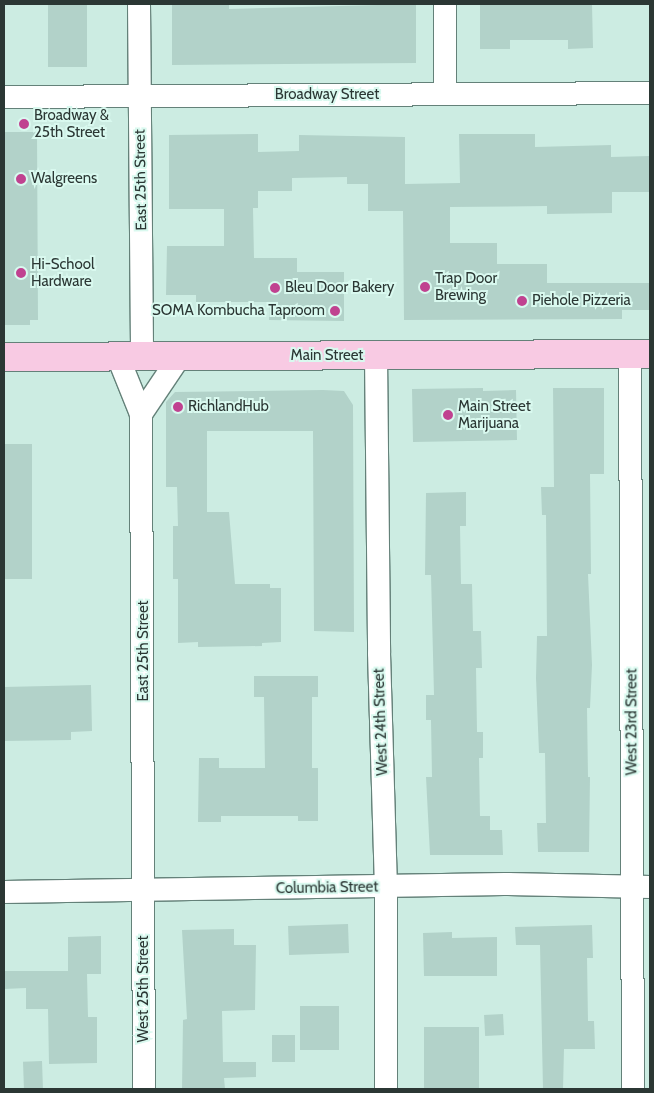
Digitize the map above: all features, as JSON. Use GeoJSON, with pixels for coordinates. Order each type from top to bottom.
{"type":"FeatureCollection","features":[{"type":"Feature","properties":{"kind":"main road","name":"Main Street"},"geometry":{"type":"LineString","coordinates":[[4,357],[640,354]]}},
{"type":"Feature","properties":{"kind":"street","name":"East 25th Street"},"geometry":{"type":"LineString","coordinates":[[139,4],[140,96],[130,357],[141,414],[145,889]]}},
{"type":"Feature","properties":{"kind":"street"},"geometry":{"type":"LineString","coordinates":[[445,4],[445,94]]}},
{"type":"Feature","properties":{"kind":"street","name":"Broadway Street"},"geometry":{"type":"LineString","coordinates":[[4,97],[650,92]]}},
{"type":"Feature","properties":{"kind":"street","name":"West 23rd Street"},"geometry":{"type":"LineString","coordinates":[[633,1089],[641,887],[640,354]]}},
{"type":"Feature","properties":{"kind":"street","name":"West 24th Street"},"geometry":{"type":"LineString","coordinates":[[376,355],[379,653],[386,886],[386,1089]]}},
{"type":"Feature","properties":{"kind":"street"},"geometry":{"type":"LineString","coordinates":[[141,414],[180,356]]}},
{"type":"Feature","properties":{"kind":"street","name":"Columbia Street"},"geometry":{"type":"LineString","coordinates":[[4,892],[508,884],[641,887]]}},
{"type":"Feature","properties":{"kind":"street","name":"West 25th Street"},"geometry":{"type":"LineString","coordinates":[[144,1089],[145,889]]}},
{"type":"Feature","properties":{"kind":"building"},"geometry":{"type":"Polygon","coordinates":[[[48,4],[87,4],[87,67],[48,67],[48,4]]]}},
{"type":"Feature","properties":{"kind":"building"},"geometry":{"type":"Polygon","coordinates":[[[172,4],[229,4],[229,9],[416,4],[416,63],[172,65],[172,4]]]}},
{"type":"Feature","properties":{"kind":"building"},"geometry":{"type":"Polygon","coordinates":[[[480,4],[592,4],[593,48],[568,49],[568,40],[510,40],[510,49],[480,49],[480,4]]]}},
{"type":"Feature","properties":{"kind":"building"},"geometry":{"type":"Polygon","coordinates":[[[4,132],[37,132],[38,320],[30,320],[30,325],[4,325],[4,132]]]}},
{"type":"Feature","properties":{"kind":"building"},"geometry":{"type":"Polygon","coordinates":[[[258,134],[258,152],[299,151],[299,135],[405,137],[405,184],[460,183],[459,134],[535,134],[535,147],[611,145],[611,157],[650,156],[650,192],[612,192],[612,213],[547,214],[547,206],[450,207],[450,243],[497,243],[497,264],[547,264],[547,283],[650,283],[650,310],[622,310],[622,319],[404,320],[403,211],[368,211],[368,184],[347,184],[347,177],[292,178],[292,191],[258,191],[258,208],[253,208],[254,258],[297,258],[297,272],[344,272],[344,321],[269,320],[269,302],[196,302],[196,295],[166,295],[167,246],[224,246],[224,209],[169,209],[169,135],[258,134]]]}},
{"type":"Feature","properties":{"kind":"building","name":"Main Street Marijuana"},"geometry":{"type":"Polygon","coordinates":[[[483,388],[483,391],[516,390],[517,440],[413,442],[412,389],[483,388]]]}},
{"type":"Feature","properties":{"kind":"building"},"geometry":{"type":"Polygon","coordinates":[[[553,388],[604,388],[604,474],[590,474],[591,574],[588,574],[592,665],[590,708],[587,708],[588,777],[590,777],[589,852],[538,852],[537,823],[546,823],[545,753],[539,753],[536,678],[537,636],[547,636],[546,515],[542,515],[541,487],[554,487],[553,388]]]}},
{"type":"Feature","properties":{"kind":"building"},"geometry":{"type":"Polygon","coordinates":[[[344,391],[353,405],[354,632],[314,631],[313,431],[207,431],[207,512],[229,512],[235,584],[270,584],[270,588],[281,588],[281,642],[262,643],[262,646],[198,647],[198,642],[178,643],[178,579],[173,579],[173,526],[178,526],[177,487],[166,487],[166,402],[175,392],[344,391]]]}},
{"type":"Feature","properties":{"kind":"building"},"geometry":{"type":"Polygon","coordinates":[[[4,444],[32,444],[32,579],[4,579],[4,444]]]}},
{"type":"Feature","properties":{"kind":"building"},"geometry":{"type":"Polygon","coordinates":[[[466,492],[466,526],[460,526],[461,584],[472,584],[473,631],[481,631],[482,668],[476,668],[477,732],[483,732],[483,758],[479,758],[480,816],[490,816],[490,830],[502,830],[503,855],[430,855],[426,777],[432,777],[431,720],[426,720],[426,695],[434,695],[431,575],[425,575],[426,493],[466,492]]]}},
{"type":"Feature","properties":{"kind":"building"},"geometry":{"type":"Polygon","coordinates":[[[254,676],[318,676],[318,697],[312,697],[312,768],[318,768],[318,821],[298,821],[298,816],[221,816],[221,822],[198,822],[199,758],[219,758],[219,768],[265,768],[264,697],[254,697],[254,676]]]}},
{"type":"Feature","properties":{"kind":"building"},"geometry":{"type":"Polygon","coordinates":[[[91,685],[92,731],[71,732],[71,740],[4,741],[4,687],[91,685]]]}},
{"type":"Feature","properties":{"kind":"building"},"geometry":{"type":"Polygon","coordinates":[[[348,924],[349,953],[289,955],[288,926],[348,924]]]}},
{"type":"Feature","properties":{"kind":"building"},"geometry":{"type":"Polygon","coordinates":[[[592,925],[593,958],[587,958],[588,1021],[594,1021],[595,1049],[564,1049],[563,1089],[543,1089],[540,945],[516,945],[515,927],[592,925]]]}},
{"type":"Feature","properties":{"kind":"building"},"geometry":{"type":"Polygon","coordinates":[[[234,929],[234,945],[256,945],[255,1010],[222,1011],[223,1062],[256,1062],[256,1077],[224,1078],[225,1089],[182,1089],[183,1020],[187,1019],[182,930],[234,929]]]}},
{"type":"Feature","properties":{"kind":"building"},"geometry":{"type":"Polygon","coordinates":[[[452,932],[452,938],[497,937],[497,976],[424,976],[423,933],[452,932]]]}},
{"type":"Feature","properties":{"kind":"building"},"geometry":{"type":"Polygon","coordinates":[[[101,936],[101,974],[87,974],[88,1017],[97,1017],[97,1063],[49,1064],[48,1009],[26,1009],[26,988],[4,989],[4,971],[68,971],[68,937],[101,936]]]}},
{"type":"Feature","properties":{"kind":"building"},"geometry":{"type":"Polygon","coordinates":[[[300,1006],[339,1006],[339,1050],[300,1050],[300,1006]]]}},
{"type":"Feature","properties":{"kind":"building"},"geometry":{"type":"Polygon","coordinates":[[[503,1014],[504,1035],[485,1036],[484,1015],[503,1014]]]}},
{"type":"Feature","properties":{"kind":"building"},"geometry":{"type":"Polygon","coordinates":[[[424,1027],[479,1027],[479,1089],[424,1089],[424,1027]]]}},
{"type":"Feature","properties":{"kind":"building"},"geometry":{"type":"Polygon","coordinates":[[[272,1035],[295,1035],[295,1062],[272,1062],[272,1035]]]}},
{"type":"Feature","properties":{"kind":"building"},"geometry":{"type":"Polygon","coordinates":[[[42,1061],[43,1089],[24,1089],[23,1062],[42,1061]]]}},
{"type":"Feature","properties":{"kind":"place","name":"Broadway & 25th Street"},"geometry":{"type":"Point","coordinates":[24,124]}},
{"type":"Feature","properties":{"kind":"place","name":"Walgreens"},"geometry":{"type":"Point","coordinates":[21,179]}},
{"type":"Feature","properties":{"kind":"place","name":"Hi-School Hardware"},"geometry":{"type":"Point","coordinates":[21,273]}},
{"type":"Feature","properties":{"kind":"place","name":"Trap Door Brewing"},"geometry":{"type":"Point","coordinates":[425,287]}},
{"type":"Feature","properties":{"kind":"place","name":"Bleu Door Bakery"},"geometry":{"type":"Point","coordinates":[275,288]}},
{"type":"Feature","properties":{"kind":"place","name":"Piehole Pizzeria"},"geometry":{"type":"Point","coordinates":[522,301]}},
{"type":"Feature","properties":{"kind":"place","name":"SOMA Kombucha Taproom"},"geometry":{"type":"Point","coordinates":[335,311]}},
{"type":"Feature","properties":{"kind":"place","name":"RichlandHub"},"geometry":{"type":"Point","coordinates":[178,407]}},
{"type":"Feature","properties":{"kind":"place","name":"Main Street Marijuana"},"geometry":{"type":"Point","coordinates":[448,415]}}]}
